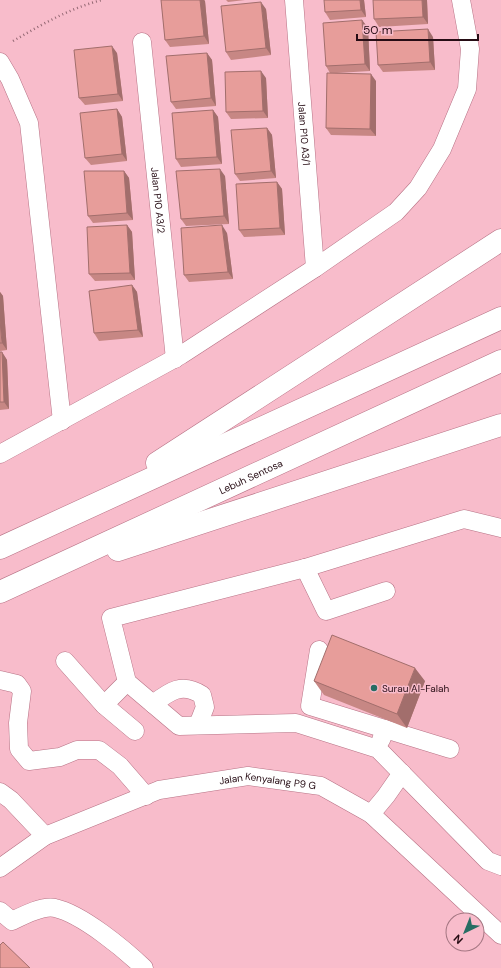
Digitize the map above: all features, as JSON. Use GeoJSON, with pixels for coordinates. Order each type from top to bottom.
{"type":"FeatureCollection","features":[{"type":"Feature","properties":{"kind":"main road"},"geometry":{"type":"LineString","coordinates":[[93,505],[501,240]]}},
{"type":"Feature","properties":{"kind":"main road"},"geometry":{"type":"LineString","coordinates":[[0,548],[501,318]]}},
{"type":"Feature","properties":{"kind":"main road","name":"Lebuh Sentosa"},"geometry":{"type":"LineString","coordinates":[[0,592],[501,361]]}},
{"type":"Feature","properties":{"kind":"main road"},"geometry":{"type":"LineString","coordinates":[[20,582],[501,425]]}},
{"type":"Feature","properties":{"kind":"street","name":"Jalan P10 A3/1"},"geometry":{"type":"LineString","coordinates":[[294,0],[315,268]]}},
{"type":"Feature","properties":{"kind":"street"},"geometry":{"type":"LineString","coordinates":[[0,454],[175,358],[315,268],[396,212],[418,188],[442,149],[467,89],[470,49],[460,0]]}},
{"type":"Feature","properties":{"kind":"street","name":"Jalan P10 A3/2"},"geometry":{"type":"LineString","coordinates":[[142,42],[175,358]]}},
{"type":"Feature","properties":{"kind":"street"},"geometry":{"type":"LineString","coordinates":[[0,62],[10,79],[29,123],[62,421]]}},
{"type":"Feature","properties":{"kind":"street"},"geometry":{"type":"LineString","coordinates":[[501,528],[464,519],[305,568],[111,618],[127,682],[179,726],[296,723],[378,748],[488,861],[501,866]]}},
{"type":"Feature","properties":{"kind":"street"},"geometry":{"type":"LineString","coordinates":[[305,568],[326,611],[386,591]]}},
{"type":"Feature","properties":{"kind":"street"},"geometry":{"type":"LineString","coordinates":[[319,650],[310,706],[450,749]]}},
{"type":"Feature","properties":{"kind":"street"},"geometry":{"type":"LineString","coordinates":[[65,661],[104,705],[135,731]]}},
{"type":"Feature","properties":{"kind":"street"},"geometry":{"type":"LineString","coordinates":[[0,680],[17,684],[22,691],[18,723],[19,749],[29,761],[60,757],[77,750],[99,750],[120,766],[146,796]]}},
{"type":"Feature","properties":{"kind":"street"},"geometry":{"type":"LineString","coordinates":[[104,705],[127,682]]}},
{"type":"Feature","properties":{"kind":"street"},"geometry":{"type":"LineString","coordinates":[[153,704],[170,691],[192,688],[202,695],[205,707],[198,725]]}},
{"type":"Feature","properties":{"kind":"street"},"geometry":{"type":"LineString","coordinates":[[378,748],[385,729]]}},
{"type":"Feature","properties":{"kind":"street"},"geometry":{"type":"LineString","coordinates":[[371,814],[402,774]]}},
{"type":"Feature","properties":{"kind":"street","name":"Jalan Kenyalang P9 G"},"geometry":{"type":"LineString","coordinates":[[0,868],[45,836],[159,790],[248,776],[321,786],[371,814],[501,935]]}},
{"type":"Feature","properties":{"kind":"street"},"geometry":{"type":"LineString","coordinates":[[0,792],[11,800],[45,836]]}},
{"type":"Feature","properties":{"kind":"street"},"geometry":{"type":"LineString","coordinates":[[0,911],[12,921],[29,912],[54,908],[82,919],[130,954],[144,968]]}},
{"type":"Feature","properties":{"kind":"path"},"geometry":{"type":"LineString","coordinates":[[13,41],[65,13],[92,2],[102,0]]}},
{"type":"Feature","properties":{"kind":"building"},"geometry":{"type":"Polygon","coordinates":[[[161,0],[200,0],[204,36],[165,40],[161,0]]]}},
{"type":"Feature","properties":{"kind":"building"},"geometry":{"type":"Polygon","coordinates":[[[324,0],[360,0],[361,10],[325,12],[324,0]]]}},
{"type":"Feature","properties":{"kind":"building"},"geometry":{"type":"Polygon","coordinates":[[[373,0],[422,0],[423,17],[374,19],[373,0]]]}},
{"type":"Feature","properties":{"kind":"building"},"geometry":{"type":"Polygon","coordinates":[[[261,2],[266,48],[226,52],[221,6],[261,2]]]}},
{"type":"Feature","properties":{"kind":"building"},"geometry":{"type":"Polygon","coordinates":[[[362,20],[365,64],[326,66],[323,23],[362,20]]]}},
{"type":"Feature","properties":{"kind":"building"},"geometry":{"type":"Polygon","coordinates":[[[428,29],[430,62],[378,65],[376,32],[428,29]]]}},
{"type":"Feature","properties":{"kind":"building"},"geometry":{"type":"Polygon","coordinates":[[[112,46],[118,94],[79,98],[74,50],[112,46]]]}},
{"type":"Feature","properties":{"kind":"building"},"geometry":{"type":"Polygon","coordinates":[[[207,53],[211,98],[171,102],[166,56],[207,53]]]}},
{"type":"Feature","properties":{"kind":"building"},"geometry":{"type":"Polygon","coordinates":[[[261,71],[263,111],[226,112],[225,72],[261,71]]]}},
{"type":"Feature","properties":{"kind":"building"},"geometry":{"type":"Polygon","coordinates":[[[327,73],[371,74],[370,129],[326,128],[327,73]]]}},
{"type":"Feature","properties":{"kind":"building"},"geometry":{"type":"Polygon","coordinates":[[[117,109],[122,154],[85,158],[80,113],[117,109]]]}},
{"type":"Feature","properties":{"kind":"building"},"geometry":{"type":"Polygon","coordinates":[[[213,110],[217,157],[176,159],[172,113],[213,110]]]}},
{"type":"Feature","properties":{"kind":"building"},"geometry":{"type":"Polygon","coordinates":[[[267,128],[271,171],[235,174],[231,130],[267,128]]]}},
{"type":"Feature","properties":{"kind":"building"},"geometry":{"type":"Polygon","coordinates":[[[220,169],[224,216],[181,219],[176,171],[220,169]]]}},
{"type":"Feature","properties":{"kind":"building"},"geometry":{"type":"Polygon","coordinates":[[[84,171],[124,171],[127,213],[88,216],[84,171]]]}},
{"type":"Feature","properties":{"kind":"building"},"geometry":{"type":"Polygon","coordinates":[[[277,182],[280,228],[239,230],[236,184],[277,182]]]}},
{"type":"Feature","properties":{"kind":"building"},"geometry":{"type":"Polygon","coordinates":[[[127,225],[130,273],[89,274],[87,227],[127,225]]]}},
{"type":"Feature","properties":{"kind":"building"},"geometry":{"type":"Polygon","coordinates":[[[222,225],[228,272],[184,275],[181,228],[222,225]]]}},
{"type":"Feature","properties":{"kind":"building"},"geometry":{"type":"Polygon","coordinates":[[[132,285],[138,330],[94,333],[89,291],[132,285]]]}},
{"type":"Feature","properties":{"kind":"building"},"geometry":{"type":"Polygon","coordinates":[[[0,320],[2,343],[0,343],[0,320]]]}},
{"type":"Feature","properties":{"kind":"building"},"geometry":{"type":"Polygon","coordinates":[[[0,352],[2,352],[4,402],[0,402],[0,352]]]}},
{"type":"Feature","properties":{"kind":"building","name":"Surau Al-Falah"},"geometry":{"type":"Polygon","coordinates":[[[332,635],[415,668],[397,714],[314,681],[332,635]]]}},
{"type":"Feature","properties":{"kind":"building"},"geometry":{"type":"Polygon","coordinates":[[[3,942],[30,968],[0,968],[0,945],[3,942]]]}},
{"type":"Feature","properties":{"kind":"place","name":"Surau Al-Falah"},"geometry":{"type":"Point","coordinates":[374,688]}}]}
